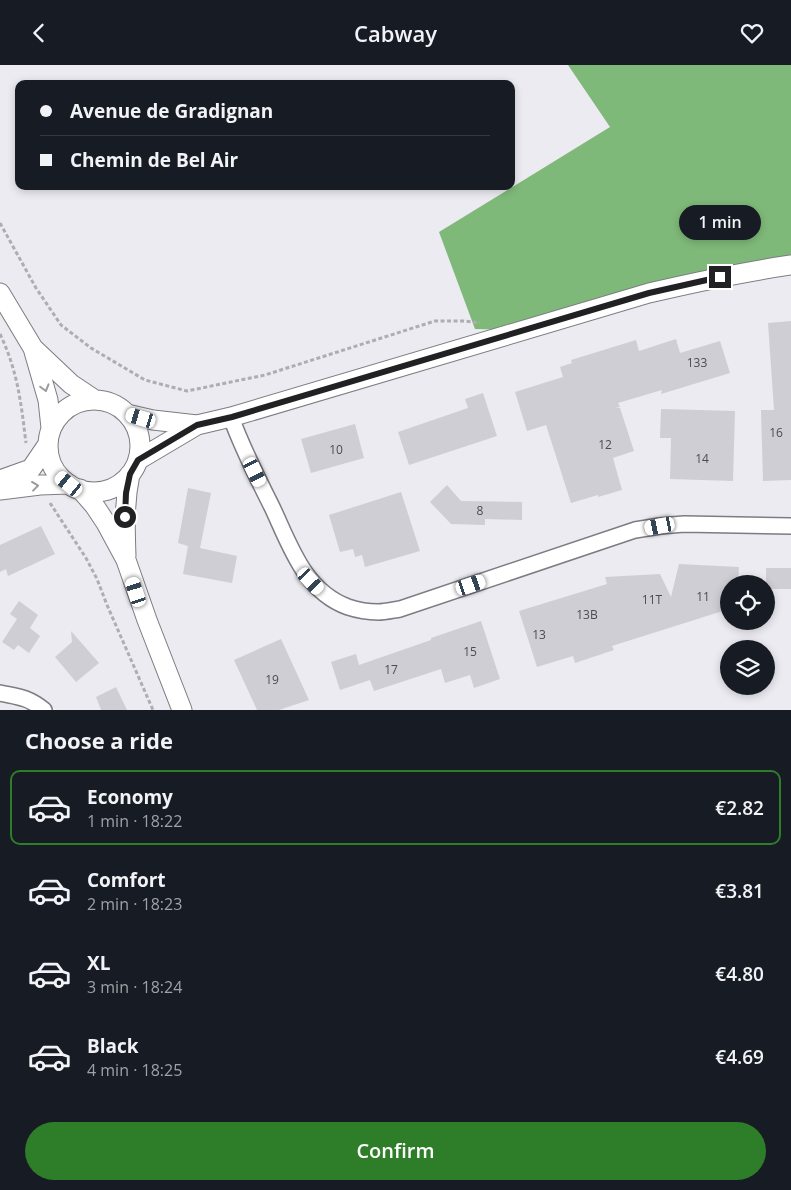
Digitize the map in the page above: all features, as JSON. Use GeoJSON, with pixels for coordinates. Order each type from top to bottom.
{"type":"FeatureCollection","features":[{"type":"Feature","properties":{"kind":"street"},"geometry":{"type":"LineString","coordinates":[[127,414],[153,420],[197,425],[232,417],[649,293],[702,281],[791,265]]}},
{"type":"Feature","properties":{"kind":"street"},"geometry":{"type":"LineString","coordinates":[[0,293],[33,348],[48,400],[49,456],[53,467],[60,477],[75,487],[94,505],[126,560],[144,613],[182,710]]}},
{"type":"Feature","properties":{"kind":"street"},"geometry":{"type":"LineString","coordinates":[[33,348],[71,384],[95,400]]}},
{"type":"Feature","properties":{"kind":"street"},"geometry":{"type":"LineString","coordinates":[[0,490],[35,477],[57,419],[64,411],[84,401],[95,400],[113,404],[127,414],[139,436],[140,448],[126,493],[126,560]]}},
{"type":"Feature","properties":{"kind":"street"},"geometry":{"type":"LineString","coordinates":[[232,417],[240,440],[301,567],[320,591],[331,599],[366,612],[400,609],[636,531],[660,526],[684,524],[791,526]]}},
{"type":"Feature","properties":{"kind":"street"},"geometry":{"type":"LineString","coordinates":[[0,480],[35,477],[94,491],[108,489],[120,483],[134,467],[197,425]]}},
{"type":"Feature","properties":{"kind":"street"},"geometry":{"type":"LineString","coordinates":[[0,693],[34,702],[44,710]]}},
{"type":"Feature","properties":{"kind":"path"},"geometry":{"type":"LineString","coordinates":[[0,223],[36,288],[61,325],[91,348],[145,380],[187,391],[265,375],[435,321],[481,323]]}},
{"type":"Feature","properties":{"kind":"path"},"geometry":{"type":"LineString","coordinates":[[0,334],[7,349],[19,391],[26,443],[35,477],[42,493],[55,510],[94,572],[153,710]]}},
{"type":"Feature","properties":{"kind":"green space"},"geometry":{"type":"Polygon","coordinates":[[[568,65],[791,65],[791,265],[524,330],[475,329],[439,232],[507,190],[515,190],[515,185],[610,127],[568,65]]]}},
{"type":"Feature","properties":{"kind":"building"},"geometry":{"type":"Polygon","coordinates":[[[791,321],[791,480],[763,481],[761,410],[774,410],[768,323],[791,321]]]}},
{"type":"Feature","properties":{"kind":"building"},"geometry":{"type":"Polygon","coordinates":[[[676,339],[680,353],[720,341],[730,373],[661,394],[662,390],[618,403],[620,407],[615,408],[620,408],[634,451],[613,458],[622,490],[571,503],[546,425],[527,431],[515,392],[563,377],[560,367],[572,363],[571,360],[636,340],[639,351],[676,339]]]}},
{"type":"Feature","properties":{"kind":"building"},"geometry":{"type":"Polygon","coordinates":[[[483,393],[497,436],[409,465],[398,432],[468,408],[465,399],[483,393]]]}},
{"type":"Feature","properties":{"kind":"building"},"geometry":{"type":"Polygon","coordinates":[[[661,409],[735,411],[733,481],[670,479],[671,438],[660,438],[661,409]]]}},
{"type":"Feature","properties":{"kind":"building"},"geometry":{"type":"Polygon","coordinates":[[[355,424],[364,458],[311,473],[301,439],[355,424]]]}},
{"type":"Feature","properties":{"kind":"building"},"geometry":{"type":"Polygon","coordinates":[[[447,485],[461,501],[522,502],[522,520],[485,519],[485,525],[451,524],[430,502],[447,485]]]}},
{"type":"Feature","properties":{"kind":"building"},"geometry":{"type":"Polygon","coordinates":[[[188,488],[211,493],[200,548],[237,556],[232,583],[183,574],[188,546],[178,543],[188,488]]]}},
{"type":"Feature","properties":{"kind":"building"},"geometry":{"type":"Polygon","coordinates":[[[401,492],[420,551],[365,567],[362,555],[355,557],[353,549],[340,552],[329,515],[401,492]]]}},
{"type":"Feature","properties":{"kind":"building"},"geometry":{"type":"Polygon","coordinates":[[[41,526],[55,554],[8,576],[6,569],[0,572],[0,545],[41,526]]]}},
{"type":"Feature","properties":{"kind":"building"},"geometry":{"type":"Polygon","coordinates":[[[679,564],[739,567],[739,575],[720,575],[720,612],[612,646],[614,650],[575,663],[573,656],[537,667],[519,611],[607,584],[605,577],[660,574],[671,597],[679,564]]]}},
{"type":"Feature","properties":{"kind":"building"},"geometry":{"type":"Polygon","coordinates":[[[766,568],[791,568],[791,589],[775,589],[775,575],[766,575],[766,568]]]}},
{"type":"Feature","properties":{"kind":"building"},"geometry":{"type":"Polygon","coordinates":[[[19,601],[38,615],[30,628],[40,636],[29,653],[18,645],[14,650],[2,642],[17,619],[10,614],[19,601]]]}},
{"type":"Feature","properties":{"kind":"building"},"geometry":{"type":"Polygon","coordinates":[[[481,621],[500,679],[474,688],[470,675],[445,683],[441,669],[374,691],[370,680],[340,690],[331,662],[356,654],[359,665],[481,621]]]}},
{"type":"Feature","properties":{"kind":"building"},"geometry":{"type":"Polygon","coordinates":[[[71,631],[99,663],[76,682],[55,657],[72,642],[71,631]]]}},
{"type":"Feature","properties":{"kind":"building"},"geometry":{"type":"Polygon","coordinates":[[[281,639],[309,700],[279,710],[257,710],[234,660],[281,639]]]}},
{"type":"Feature","properties":{"kind":"building"},"geometry":{"type":"Polygon","coordinates":[[[116,687],[127,710],[101,710],[96,697],[116,687]]]}},
{"type":"Feature","properties":{"kind":"route"},"geometry":{"type":"LineString","coordinates":[[125,517],[126,493],[130,474],[138,460],[197,425],[232,417],[649,293],[720,277]]}}]}
